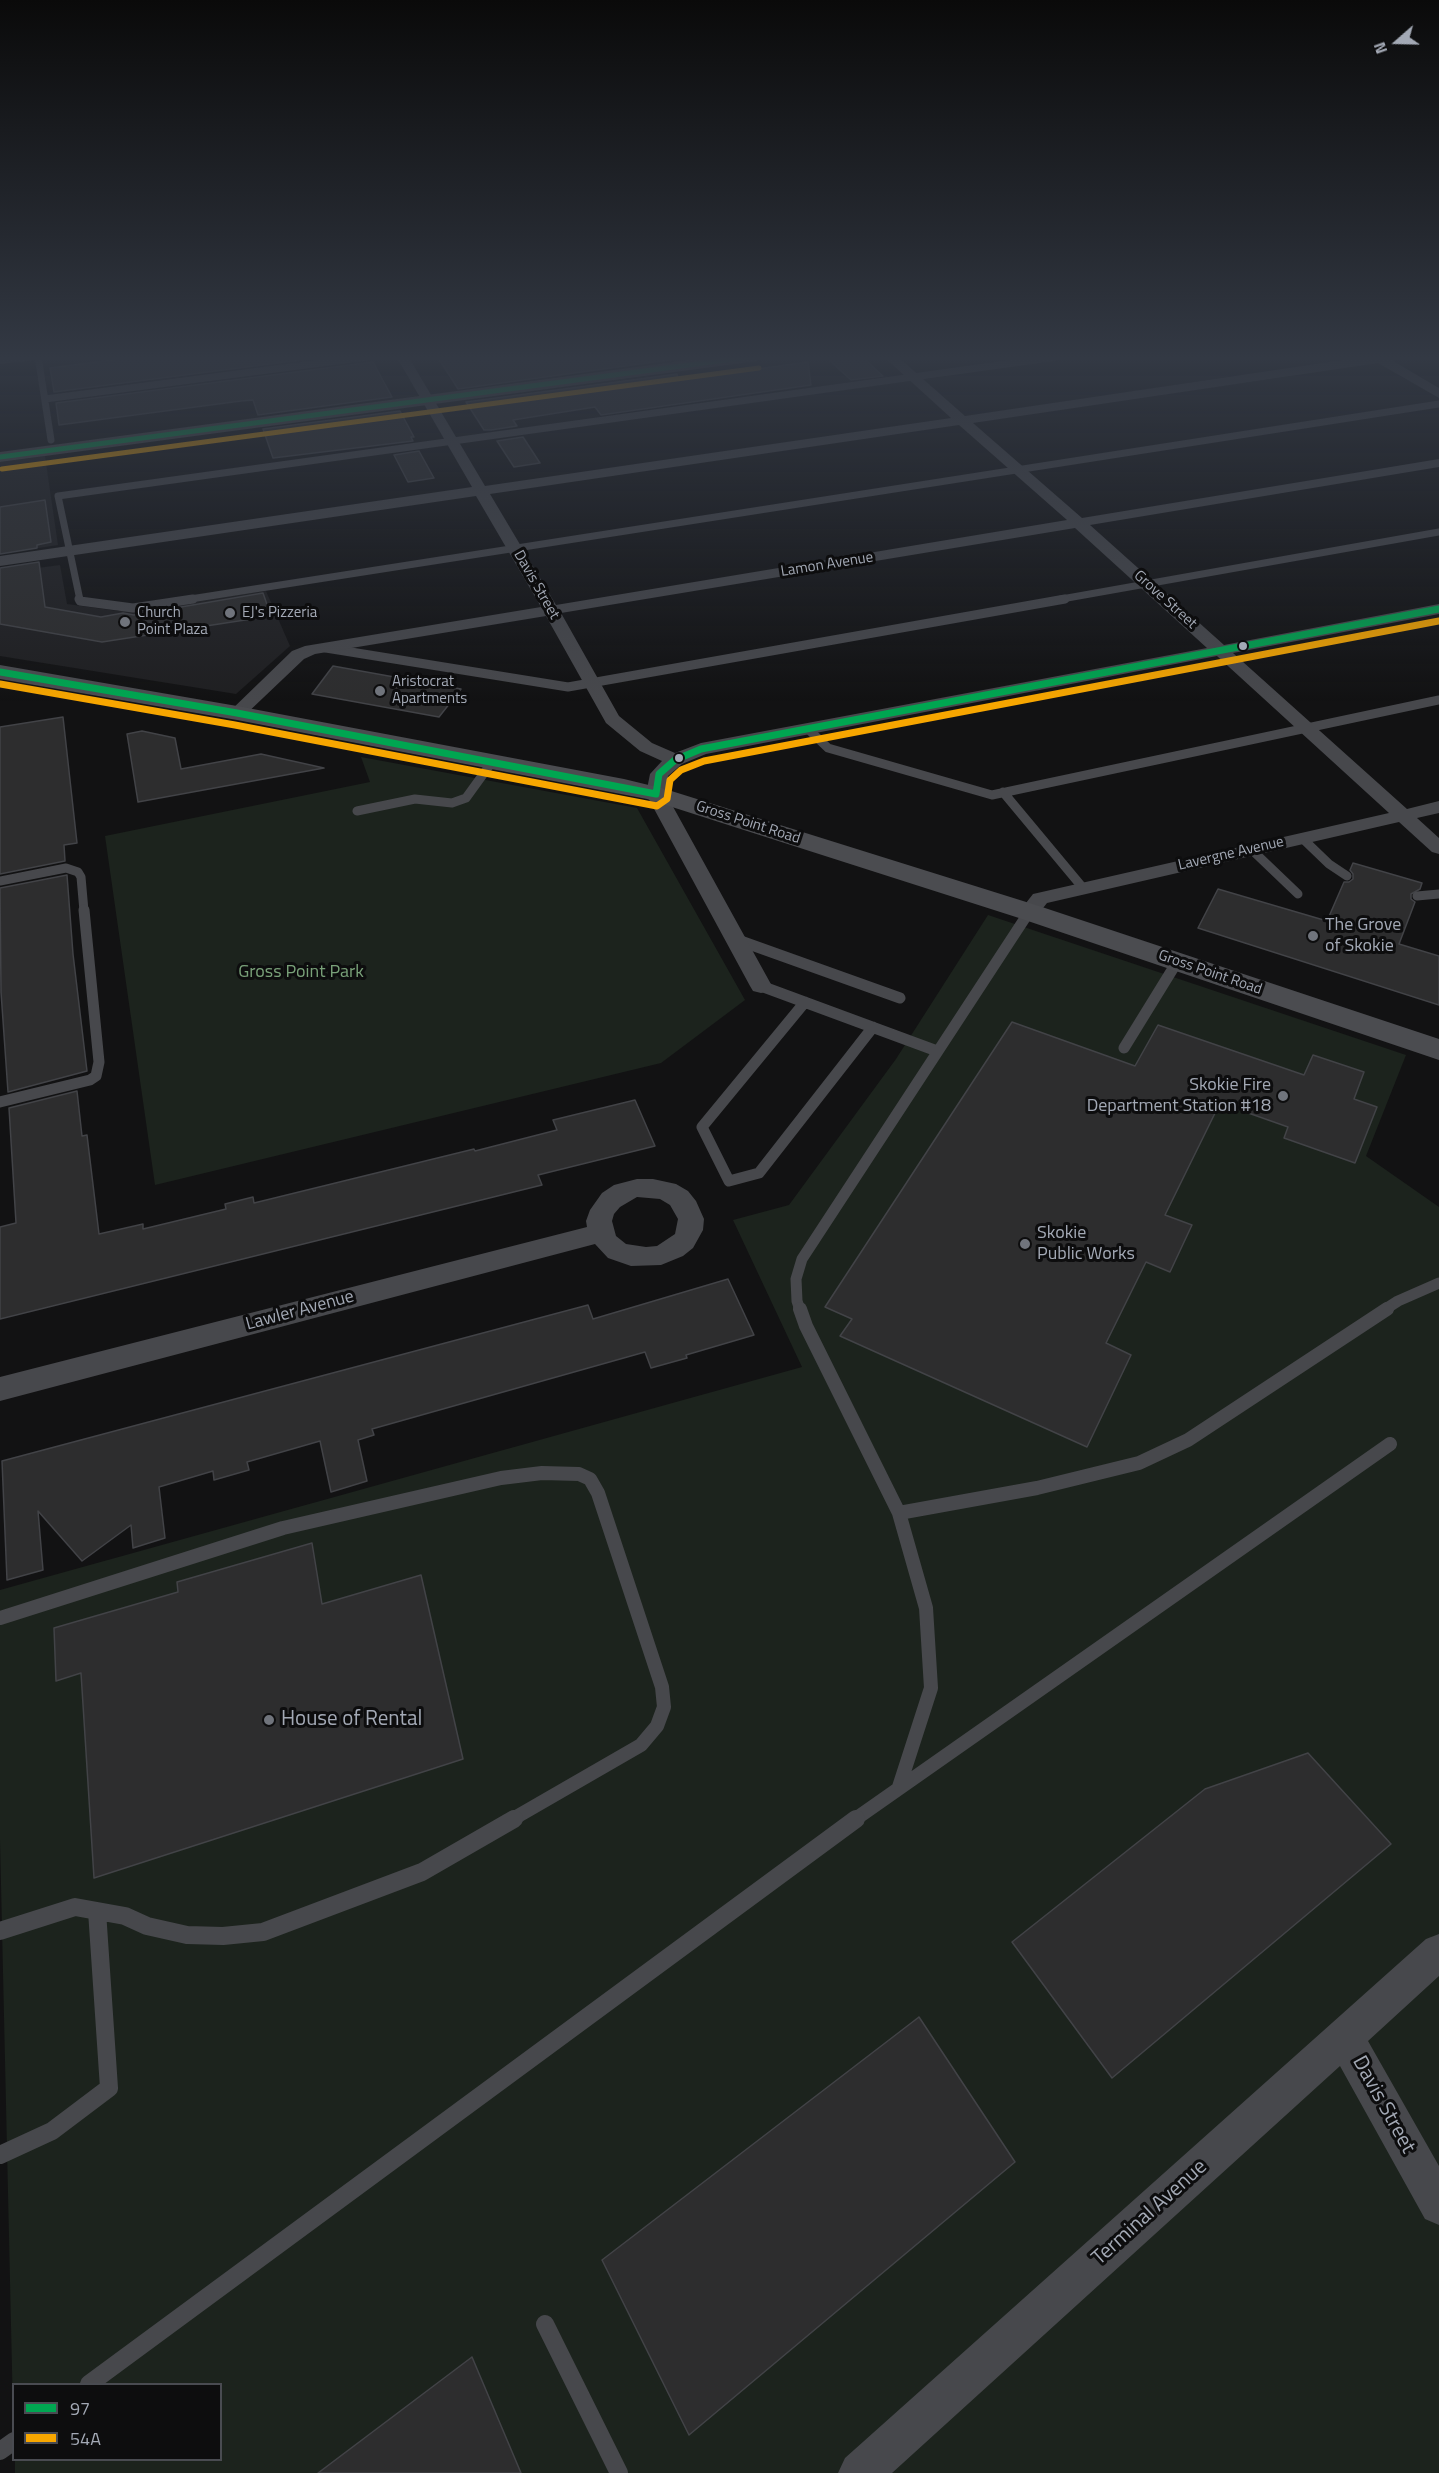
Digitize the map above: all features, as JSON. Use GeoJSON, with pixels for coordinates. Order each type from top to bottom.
{"type":"FeatureCollection","features":[{"type":"Feature","properties":{"kind":"main road","name":"Gross Point Road"},"geometry":{"type":"LineString","coordinates":[[0,672],[237,713],[656,794],[1029,912],[1439,1050]]}},
{"type":"Feature","properties":{"kind":"street","name":"Davis Street"},"geometry":{"type":"LineString","coordinates":[[470,471],[593,682],[612,719],[646,747],[675,760]]}},
{"type":"Feature","properties":{"kind":"street"},"geometry":{"type":"LineString","coordinates":[[0,561],[609,471]]}},
{"type":"Feature","properties":{"kind":"street","name":"Grove Street"},"geometry":{"type":"LineString","coordinates":[[1019,471],[1079,523],[1439,848]]}},
{"type":"Feature","properties":{"kind":"street","name":"Lamon Avenue"},"geometry":{"type":"LineString","coordinates":[[237,713],[298,654],[325,648],[1389,471]]}},
{"type":"Feature","properties":{"kind":"street"},"geometry":{"type":"LineString","coordinates":[[761,986],[656,794],[659,774],[675,760],[701,749],[1439,609]]}},
{"type":"Feature","properties":{"kind":"street"},"geometry":{"type":"LineString","coordinates":[[656,794],[687,765],[731,745]]}},
{"type":"Feature","properties":{"kind":"street","name":"Lavergne Avenue"},"geometry":{"type":"LineString","coordinates":[[1029,912],[1040,898],[1439,807]]}},
{"type":"Feature","properties":{"kind":"street","name":"Lawler Avenue"},"geometry":{"type":"LineString","coordinates":[[0,1389],[601,1233]]}},
{"type":"Feature","properties":{"kind":"street","name":"Terminal Avenue"},"geometry":{"type":"LineString","coordinates":[[860,2473],[1439,1952]]}},
{"type":"Feature","properties":{"kind":"street","name":"Davis Street"},"geometry":{"type":"LineString","coordinates":[[1345,2037],[1439,2205]]}},
{"type":"Feature","properties":{"kind":"lane"},"geometry":{"type":"LineString","coordinates":[[234,471],[58,496],[80,601],[133,608],[1008,471]]}},
{"type":"Feature","properties":{"kind":"lane"},"geometry":{"type":"LineString","coordinates":[[325,648],[568,687],[1439,532]]}},
{"type":"Feature","properties":{"kind":"lane"},"geometry":{"type":"LineString","coordinates":[[808,729],[828,748],[992,795],[1439,700]]}},
{"type":"Feature","properties":{"kind":"lane"},"geometry":{"type":"LineString","coordinates":[[357,811],[415,799],[452,803],[466,798],[492,762]]}},
{"type":"Feature","properties":{"kind":"lane"},"geometry":{"type":"LineString","coordinates":[[1003,792],[1083,888]]}},
{"type":"Feature","properties":{"kind":"lane"},"geometry":{"type":"LineString","coordinates":[[1302,838],[1329,864],[1347,876]]}},
{"type":"Feature","properties":{"kind":"lane"},"geometry":{"type":"LineString","coordinates":[[1252,850],[1298,894]]}},
{"type":"Feature","properties":{"kind":"lane"},"geometry":{"type":"LineString","coordinates":[[0,881],[66,868],[78,872],[81,877],[99,1062],[96,1076],[90,1080],[0,1102]]}},
{"type":"Feature","properties":{"kind":"lane"},"geometry":{"type":"LineString","coordinates":[[1417,896],[1439,894]]}},
{"type":"Feature","properties":{"kind":"lane"},"geometry":{"type":"LineString","coordinates":[[899,1787],[931,1688],[926,1608],[899,1513],[806,1326],[797,1301],[796,1279],[802,1259],[1029,912]]}},
{"type":"Feature","properties":{"kind":"lane"},"geometry":{"type":"LineString","coordinates":[[735,939],[900,998]]}},
{"type":"Feature","properties":{"kind":"lane"},"geometry":{"type":"LineString","coordinates":[[1124,1048],[1177,962]]}},
{"type":"Feature","properties":{"kind":"lane"},"geometry":{"type":"LineString","coordinates":[[761,986],[937,1051]]}},
{"type":"Feature","properties":{"kind":"lane"},"geometry":{"type":"LineString","coordinates":[[805,1002],[702,1127],[729,1181],[759,1173],[873,1027]]}},
{"type":"Feature","properties":{"kind":"lane"},"geometry":{"type":"LineString","coordinates":[[899,1513],[1037,1488],[1139,1463],[1188,1440],[1398,1301],[1439,1283]]}},
{"type":"Feature","properties":{"kind":"lane"},"geometry":{"type":"LineString","coordinates":[[92,2383],[899,1787],[1390,1444]]}},
{"type":"Feature","properties":{"kind":"lane"},"geometry":{"type":"LineString","coordinates":[[0,1618],[283,1528],[501,1478],[542,1473],[579,1473],[590,1479],[605,1515],[662,1687],[664,1707],[657,1726],[641,1745],[422,1872],[263,1932],[224,1936],[187,1935],[147,1926],[124,1916],[75,1907],[0,1932]]}},
{"type":"Feature","properties":{"kind":"lane"},"geometry":{"type":"LineString","coordinates":[[0,2155],[52,2131],[109,2088],[97,1911]]}},
{"type":"Feature","properties":{"kind":"lane"},"geometry":{"type":"LineString","coordinates":[[545,2324],[619,2473]]}},
{"type":"Feature","properties":{"kind":"lane"},"geometry":{"type":"LineString","coordinates":[[0,2451],[12,2442]]}},
{"type":"Feature","properties":{"kind":"shaded area"},"geometry":{"type":"Polygon","coordinates":[[[0,471],[47,471],[58,545],[0,554],[0,471]]]}},
{"type":"Feature","properties":{"kind":"shaded area","name":"Church Point Plaza"},"geometry":{"type":"Polygon","coordinates":[[[60,565],[67,604],[118,611],[266,591],[290,646],[236,694],[0,656],[0,573],[60,565]]]}},
{"type":"Feature","properties":{"kind":"green space","name":"Gross Point Park"},"geometry":{"type":"Polygon","coordinates":[[[361,757],[637,808],[745,1000],[661,1063],[155,1185],[105,836],[370,782],[361,757]]]}},
{"type":"Feature","properties":{"kind":"green space"},"geometry":{"type":"Polygon","coordinates":[[[988,915],[1406,1055],[1366,1156],[1439,1207],[1439,2473],[15,2473],[15,2461],[222,2461],[222,2383],[12,2383],[0,1840],[0,1590],[802,1367],[733,1220],[789,1205],[896,1059],[988,915]]]}},
{"type":"Feature","properties":{"kind":"building"},"geometry":{"type":"Polygon","coordinates":[[[403,471],[430,471],[434,478],[408,482],[403,471]]]}},
{"type":"Feature","properties":{"kind":"building"},"geometry":{"type":"Polygon","coordinates":[[[45,500],[51,542],[37,545],[37,548],[0,554],[0,507],[45,500]]]}},
{"type":"Feature","properties":{"kind":"building","name":"Church Point Plaza"},"geometry":{"type":"Polygon","coordinates":[[[39,562],[45,607],[101,617],[123,613],[134,615],[263,593],[271,616],[102,642],[0,624],[0,568],[39,562]]]}},
{"type":"Feature","properties":{"kind":"building","name":"Aristocrat Apartments"},"geometry":{"type":"Polygon","coordinates":[[[333,666],[461,689],[439,717],[312,694],[333,666]]]}},
{"type":"Feature","properties":{"kind":"building"},"geometry":{"type":"Polygon","coordinates":[[[63,717],[77,843],[64,845],[65,861],[0,874],[0,727],[63,717]]]}},
{"type":"Feature","properties":{"kind":"building"},"geometry":{"type":"Polygon","coordinates":[[[142,731],[175,738],[181,769],[261,754],[324,768],[138,802],[127,734],[142,731]]]}},
{"type":"Feature","properties":{"kind":"building","name":"The Grove of Skokie"},"geometry":{"type":"Polygon","coordinates":[[[1353,863],[1422,883],[1420,889],[1411,894],[1411,899],[1415,902],[1399,944],[1439,956],[1439,1005],[1198,928],[1218,889],[1327,921],[1344,882],[1353,879],[1350,870],[1353,863]]]}},
{"type":"Feature","properties":{"kind":"building"},"geometry":{"type":"Polygon","coordinates":[[[67,875],[73,954],[87,1071],[8,1092],[1,992],[0,888],[67,875]]]}},
{"type":"Feature","properties":{"kind":"building","name":"Skokie Public Works"},"geometry":{"type":"Polygon","coordinates":[[[1012,1022],[1135,1066],[1158,1025],[1304,1075],[1313,1055],[1364,1072],[1354,1099],[1377,1107],[1355,1163],[1284,1138],[1288,1127],[1220,1103],[1165,1215],[1192,1225],[1170,1272],[1146,1262],[1106,1343],[1131,1355],[1087,1447],[840,1336],[852,1319],[825,1307],[1012,1022]]]}},
{"type":"Feature","properties":{"kind":"building"},"geometry":{"type":"Polygon","coordinates":[[[77,1091],[82,1136],[87,1135],[99,1234],[143,1224],[143,1229],[226,1209],[225,1204],[253,1197],[254,1203],[474,1149],[475,1151],[557,1130],[553,1120],[635,1100],[655,1146],[538,1175],[542,1185],[0,1319],[0,1227],[16,1223],[9,1108],[77,1091]]]}},
{"type":"Feature","properties":{"kind":"building"},"geometry":{"type":"Polygon","coordinates":[[[728,1279],[754,1335],[651,1368],[645,1352],[372,1429],[374,1435],[358,1440],[367,1481],[331,1492],[320,1441],[247,1462],[249,1470],[214,1480],[213,1471],[159,1487],[165,1538],[133,1548],[131,1525],[82,1561],[38,1511],[43,1570],[7,1580],[2,1461],[588,1305],[593,1319],[728,1279]]]}},
{"type":"Feature","properties":{"kind":"building","name":"House of Rental"},"geometry":{"type":"Polygon","coordinates":[[[312,1543],[322,1604],[421,1575],[463,1759],[94,1878],[81,1673],[56,1681],[54,1628],[178,1592],[177,1582],[312,1543]]]}},
{"type":"Feature","properties":{"kind":"building"},"geometry":{"type":"Polygon","coordinates":[[[1308,1753],[1391,1844],[1112,2078],[1012,1942],[1205,1789],[1308,1753]]]}},
{"type":"Feature","properties":{"kind":"building"},"geometry":{"type":"Polygon","coordinates":[[[919,2017],[1015,2162],[689,2435],[602,2260],[919,2017]]]}},
{"type":"Feature","properties":{"kind":"building"},"geometry":{"type":"Polygon","coordinates":[[[472,2357],[521,2473],[318,2473],[472,2357]]]}},
{"type":"Feature","properties":{"kind":"transit line","name":"97"},"geometry":{"type":"LineString","coordinates":[[0,672],[237,713],[656,794],[659,774],[675,760],[701,749],[1439,609]]}},
{"type":"Feature","properties":{"kind":"transit line","name":"54A"},"geometry":{"type":"LineString","coordinates":[[0,684],[235,725],[657,806],[667,799],[670,780],[681,770],[704,761],[1439,621]]}},
{"type":"Feature","properties":{"kind":"place","name":"EJ's Pizzeria"},"geometry":{"type":"Point","coordinates":[230,613]}},
{"type":"Feature","properties":{"kind":"place","name":"Church Point Plaza"},"geometry":{"type":"Point","coordinates":[125,622]}},
{"type":"Feature","properties":{"kind":"place","name":"Aristocrat Apartments"},"geometry":{"type":"Point","coordinates":[380,691]}},
{"type":"Feature","properties":{"kind":"place","name":"The Grove of Skokie"},"geometry":{"type":"Point","coordinates":[1313,936]}},
{"type":"Feature","properties":{"kind":"place","name":"Skokie Fire Department Station #18"},"geometry":{"type":"Point","coordinates":[1283,1096]}},
{"type":"Feature","properties":{"kind":"place","name":"Skokie Public Works"},"geometry":{"type":"Point","coordinates":[1025,1244]}},
{"type":"Feature","properties":{"kind":"place","name":"House of Rental"},"geometry":{"type":"Point","coordinates":[269,1720]}}]}
